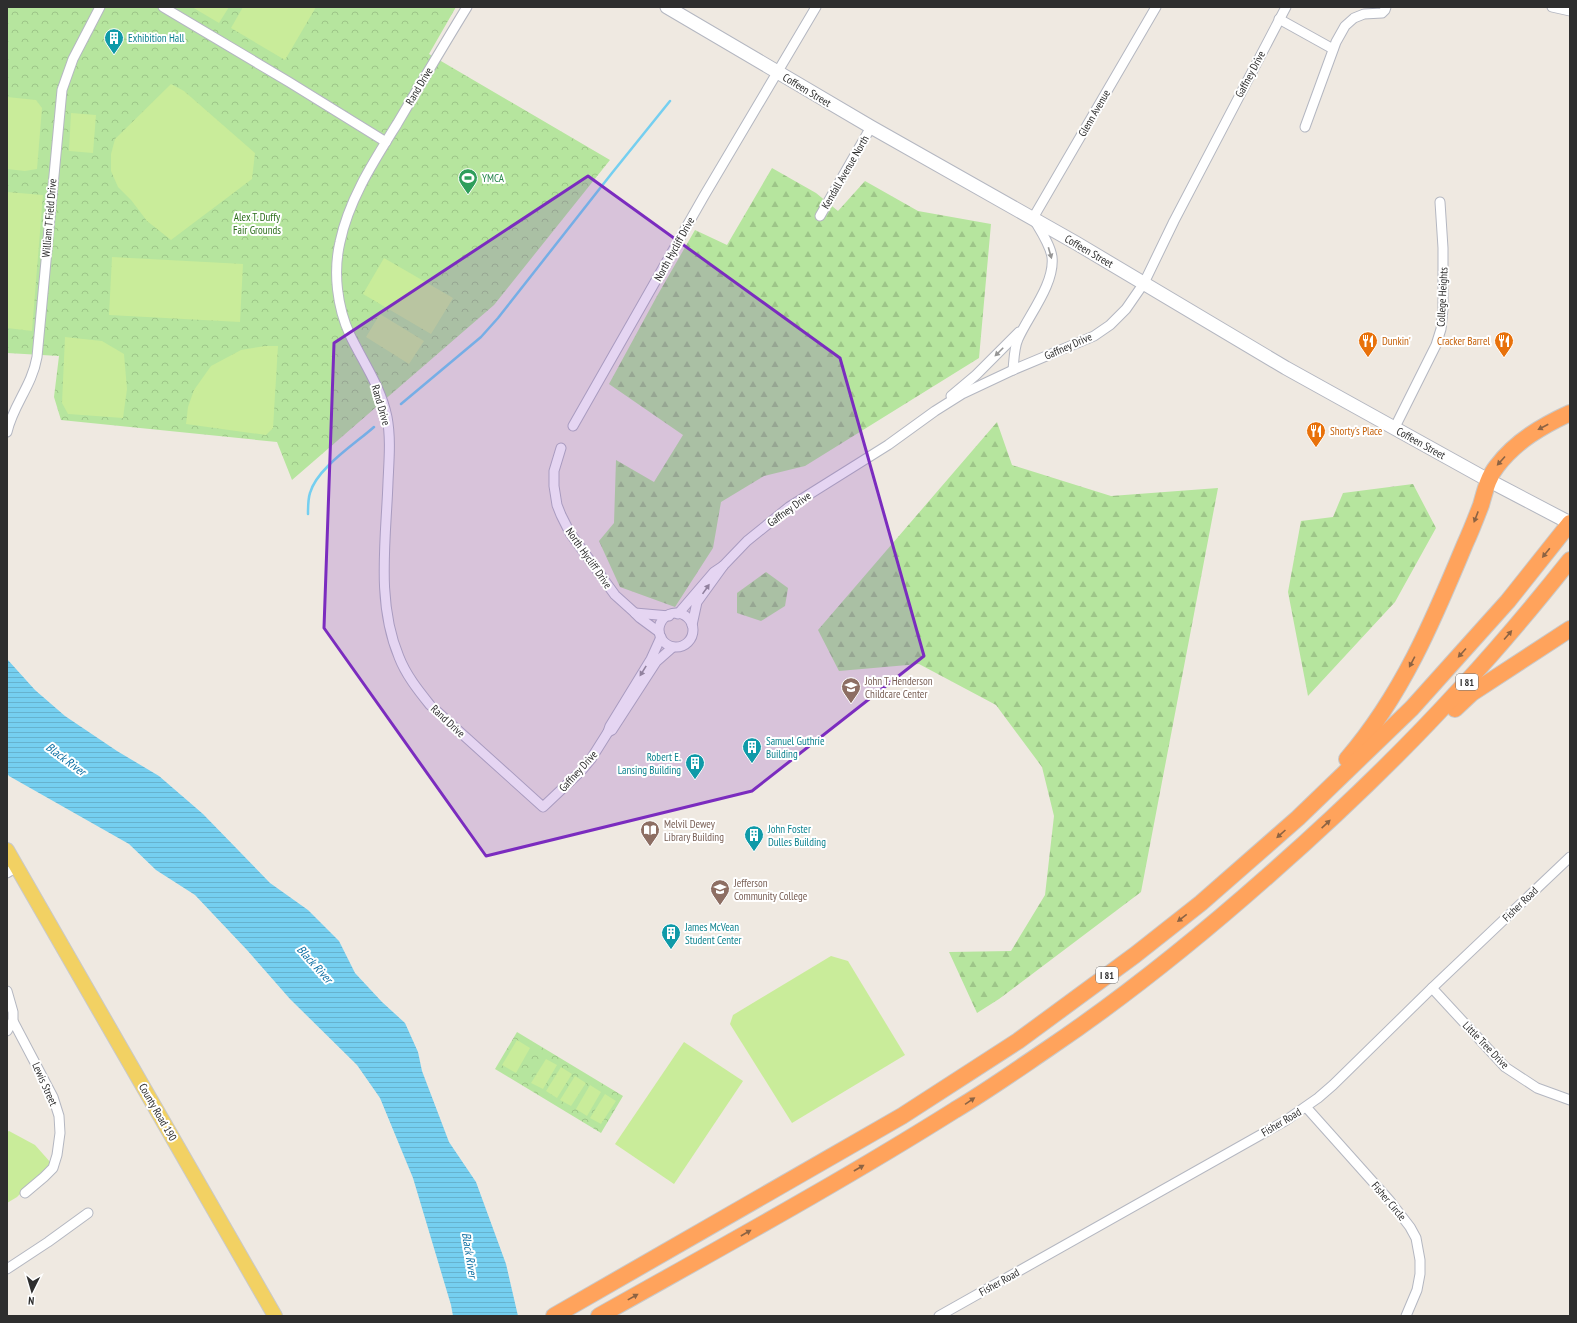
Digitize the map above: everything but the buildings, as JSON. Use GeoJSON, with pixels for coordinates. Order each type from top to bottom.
{"type":"FeatureCollection","features":[{"type":"Feature","properties":{"kind":"highway"},"geometry":{"type":"LineString","coordinates":[[1298,818],[1374,725],[1405,676],[1428,630],[1466,542],[1488,480],[1497,466],[1517,444],[1534,431],[1570,413]]}},
{"type":"Feature","properties":{"kind":"highway","name":"I 81"},"geometry":{"type":"LineString","coordinates":[[554,1316],[902,1116],[1018,1041],[1135,955],[1201,903],[1298,818],[1417,702],[1495,616],[1570,523]]}},
{"type":"Feature","properties":{"kind":"highway","name":"I 81"},"geometry":{"type":"LineString","coordinates":[[599,1316],[878,1157],[956,1110],[1052,1046],[1139,982],[1226,912],[1310,839],[1356,796],[1461,688],[1527,614],[1570,560]]}},
{"type":"Feature","properties":{"kind":"highway"},"geometry":{"type":"LineString","coordinates":[[1356,796],[1386,774],[1472,693],[1570,629]]}},
{"type":"Feature","properties":{"kind":"main road","name":"Coffeen Street"},"geometry":{"type":"LineString","coordinates":[[667,7],[871,127],[1033,218],[1286,368],[1394,429],[1570,523]]}},
{"type":"Feature","properties":{"kind":"main road","name":"County Road 190"},"geometry":{"type":"LineString","coordinates":[[7,850],[12,870],[41,909],[275,1316]]}},
{"type":"Feature","properties":{"kind":"street","name":"William T Field Drive"},"geometry":{"type":"LineString","coordinates":[[7,432],[12,415],[31,379],[37,357],[62,90],[72,59],[100,7]]}},
{"type":"Feature","properties":{"kind":"street"},"geometry":{"type":"LineString","coordinates":[[162,7],[289,82],[386,142]]}},
{"type":"Feature","properties":{"kind":"street","name":"Rand Drive"},"geometry":{"type":"LineString","coordinates":[[467,7],[351,203],[344,222],[337,260],[338,291],[350,334],[378,386],[387,417],[390,443],[384,576],[386,606],[390,631],[400,658],[415,686],[430,705],[543,807]]}},
{"type":"Feature","properties":{"kind":"street","name":"North Hycliff Drive"},"geometry":{"type":"LineString","coordinates":[[573,426],[704,196],[816,7]]}},
{"type":"Feature","properties":{"kind":"street","name":"Glenn Avenue"},"geometry":{"type":"LineString","coordinates":[[1033,218],[1156,7]]}},
{"type":"Feature","properties":{"kind":"street","name":"Gaffney Drive"},"geometry":{"type":"LineString","coordinates":[[692,625],[697,602],[722,566],[746,541],[789,507],[888,445],[935,411],[962,394],[1013,370],[1094,336],[1110,325],[1126,309],[1144,283],[1174,221],[1286,7]]}},
{"type":"Feature","properties":{"kind":"street"},"geometry":{"type":"LineString","coordinates":[[1305,127],[1333,49],[1345,26],[1354,18],[1364,14],[1382,13],[1386,7]]}},
{"type":"Feature","properties":{"kind":"street"},"geometry":{"type":"LineString","coordinates":[[1552,7],[1570,11]]}},
{"type":"Feature","properties":{"kind":"street"},"geometry":{"type":"LineString","coordinates":[[1279,19],[1333,49]]}},
{"type":"Feature","properties":{"kind":"street","name":"Kendall Avenue North"},"geometry":{"type":"LineString","coordinates":[[820,216],[871,127]]}},
{"type":"Feature","properties":{"kind":"street","name":"College Heights"},"geometry":{"type":"LineString","coordinates":[[1394,429],[1436,345],[1441,329],[1443,309],[1443,248],[1440,202]]}},
{"type":"Feature","properties":{"kind":"street"},"geometry":{"type":"LineString","coordinates":[[1013,370],[1017,341],[1046,287],[1051,270],[1052,256],[1033,218]]}},
{"type":"Feature","properties":{"kind":"street"},"geometry":{"type":"LineString","coordinates":[[935,411],[976,375],[1026,323]]}},
{"type":"Feature","properties":{"kind":"street","name":"North Hycliff Drive"},"geometry":{"type":"LineString","coordinates":[[561,448],[554,471],[554,486],[557,505],[570,533],[616,595],[640,618],[660,634]]}},
{"type":"Feature","properties":{"kind":"street","name":"Gaffney Drive"},"geometry":{"type":"LineString","coordinates":[[678,614],[714,572],[722,566]]}},
{"type":"Feature","properties":{"kind":"street"},"geometry":{"type":"LineString","coordinates":[[635,613],[668,616],[678,614],[687,618],[692,625],[692,633],[689,641],[681,646],[673,647],[667,644],[660,634],[662,622],[668,616]]}},
{"type":"Feature","properties":{"kind":"street","name":"Gaffney Drive"},"geometry":{"type":"LineString","coordinates":[[543,807],[581,771],[591,759],[655,651],[660,634]]}},
{"type":"Feature","properties":{"kind":"street","name":"Gaffney Drive"},"geometry":{"type":"LineString","coordinates":[[608,732],[612,730],[656,662],[673,647]]}},
{"type":"Feature","properties":{"kind":"street","name":"Fisher Road"},"geometry":{"type":"LineString","coordinates":[[939,1316],[1285,1121],[1306,1107],[1333,1085],[1432,988],[1570,857]]}},
{"type":"Feature","properties":{"kind":"street","name":"Little Tree Drive"},"geometry":{"type":"LineString","coordinates":[[1432,988],[1505,1067],[1537,1088],[1570,1100]]}},
{"type":"Feature","properties":{"kind":"street","name":"Lewis Street"},"geometry":{"type":"LineString","coordinates":[[7,991],[13,1012],[13,1021],[53,1097],[59,1116],[60,1133],[58,1155],[53,1168],[25,1193]]}},
{"type":"Feature","properties":{"kind":"street"},"geometry":{"type":"LineString","coordinates":[[7,1031],[13,1021]]}},
{"type":"Feature","properties":{"kind":"street","name":"Fisher Circle"},"geometry":{"type":"LineString","coordinates":[[1306,1107],[1390,1201],[1410,1227],[1416,1238],[1420,1260],[1420,1274],[1417,1290],[1406,1316]]}},
{"type":"Feature","properties":{"kind":"street"},"geometry":{"type":"LineString","coordinates":[[7,1269],[88,1213]]}},
{"type":"Feature","properties":{"kind":"highlighted area"},"geometry":{"type":"Polygon","coordinates":[[[588,176],[840,358],[924,656],[752,791],[486,856],[324,628],[334,343],[588,176]]]}},
{"type":"Feature","properties":{"kind":"green space","name":"Alex T. Duffy Fair Grounds"},"geometry":{"type":"Polygon","coordinates":[[[7,7],[456,7],[429,54],[610,160],[494,305],[292,480],[277,442],[61,420],[54,397],[59,356],[7,353],[7,7]]]}},
{"type":"Feature","properties":{"kind":"green space"},"geometry":{"type":"Polygon","coordinates":[[[192,7],[229,7],[219,23],[192,7]]]}},
{"type":"Feature","properties":{"kind":"green space"},"geometry":{"type":"Polygon","coordinates":[[[243,7],[316,7],[285,60],[231,28],[243,7]]]}},
{"type":"Feature","properties":{"kind":"green space"},"geometry":{"type":"Polygon","coordinates":[[[171,84],[184,91],[255,153],[252,179],[171,240],[147,221],[131,200],[118,187],[111,171],[111,154],[115,139],[171,84]]]}},
{"type":"Feature","properties":{"kind":"green space"},"geometry":{"type":"Polygon","coordinates":[[[7,97],[36,100],[42,108],[37,169],[25,171],[7,169],[7,97]]]}},
{"type":"Feature","properties":{"kind":"green space"},"geometry":{"type":"Polygon","coordinates":[[[71,113],[96,115],[93,153],[69,151],[71,113]]]}},
{"type":"Feature","properties":{"kind":"green space"},"geometry":{"type":"Polygon","coordinates":[[[772,168],[816,193],[838,211],[865,181],[918,211],[991,224],[979,358],[805,466],[764,476],[721,502],[713,548],[675,607],[620,587],[599,541],[614,523],[616,460],[654,482],[683,435],[609,384],[695,230],[727,245],[772,168]]]}},
{"type":"Feature","properties":{"kind":"green space"},"geometry":{"type":"Polygon","coordinates":[[[7,192],[43,195],[32,331],[7,328],[7,192]]]}},
{"type":"Feature","properties":{"kind":"green space"},"geometry":{"type":"Polygon","coordinates":[[[112,257],[243,264],[240,322],[109,315],[112,257]]]}},
{"type":"Feature","properties":{"kind":"green space"},"geometry":{"type":"Polygon","coordinates":[[[384,258],[453,298],[431,334],[363,294],[384,258]]]}},
{"type":"Feature","properties":{"kind":"green space"},"geometry":{"type":"Polygon","coordinates":[[[380,314],[424,341],[409,364],[366,337],[380,314]]]}},
{"type":"Feature","properties":{"kind":"green space"},"geometry":{"type":"Polygon","coordinates":[[[65,337],[102,341],[124,354],[127,389],[123,418],[68,414],[62,403],[65,337]]]}},
{"type":"Feature","properties":{"kind":"green space"},"geometry":{"type":"Polygon","coordinates":[[[265,346],[278,346],[273,428],[266,435],[186,424],[188,407],[194,390],[211,366],[241,350],[265,346]]]}},
{"type":"Feature","properties":{"kind":"green space"},"geometry":{"type":"Polygon","coordinates":[[[997,422],[1012,465],[1111,496],[1218,488],[1141,892],[999,999],[977,1013],[949,952],[1011,951],[1045,895],[1054,816],[1042,767],[996,705],[919,664],[839,671],[818,630],[997,422]]]}},
{"type":"Feature","properties":{"kind":"green space"},"geometry":{"type":"Polygon","coordinates":[[[1413,484],[1436,528],[1395,602],[1308,696],[1288,592],[1301,521],[1333,517],[1343,493],[1413,484]]]}},
{"type":"Feature","properties":{"kind":"green space"},"geometry":{"type":"Polygon","coordinates":[[[766,572],[788,588],[785,606],[761,621],[737,613],[737,593],[766,572]]]}},
{"type":"Feature","properties":{"kind":"green space"},"geometry":{"type":"Polygon","coordinates":[[[831,956],[848,961],[905,1055],[792,1123],[730,1024],[733,1015],[831,956]]]}},
{"type":"Feature","properties":{"kind":"green space"},"geometry":{"type":"Polygon","coordinates":[[[517,1032],[623,1096],[601,1133],[495,1069],[517,1032]]]}},
{"type":"Feature","properties":{"kind":"green space"},"geometry":{"type":"Polygon","coordinates":[[[517,1040],[530,1048],[516,1073],[502,1065],[517,1040]]]}},
{"type":"Feature","properties":{"kind":"green space"},"geometry":{"type":"Polygon","coordinates":[[[684,1042],[743,1081],[674,1184],[615,1144],[684,1042]]]}},
{"type":"Feature","properties":{"kind":"green space"},"geometry":{"type":"Polygon","coordinates":[[[546,1059],[557,1065],[543,1089],[531,1083],[546,1059]]]}},
{"type":"Feature","properties":{"kind":"green space"},"geometry":{"type":"Polygon","coordinates":[[[561,1067],[572,1074],[557,1098],[546,1091],[561,1067]]]}},
{"type":"Feature","properties":{"kind":"green space"},"geometry":{"type":"Polygon","coordinates":[[[575,1076],[586,1083],[571,1106],[560,1100],[575,1076]]]}},
{"type":"Feature","properties":{"kind":"green space"},"geometry":{"type":"Polygon","coordinates":[[[590,1085],[601,1092],[587,1116],[576,1109],[590,1085]]]}},
{"type":"Feature","properties":{"kind":"green space"},"geometry":{"type":"Polygon","coordinates":[[[605,1094],[616,1101],[601,1124],[590,1118],[605,1094]]]}},
{"type":"Feature","properties":{"kind":"green space"},"geometry":{"type":"Polygon","coordinates":[[[9,1131],[35,1145],[51,1163],[17,1197],[7,1203],[7,1132],[9,1131]]]}},
{"type":"Feature","properties":{"kind":"water","name":"Black River"},"geometry":{"type":"Polygon","coordinates":[[[7,659],[35,690],[65,716],[117,751],[159,776],[203,814],[270,883],[308,910],[339,941],[355,973],[382,1002],[405,1023],[418,1052],[422,1071],[449,1142],[476,1182],[506,1264],[518,1316],[453,1316],[413,1178],[380,1098],[357,1065],[290,999],[247,950],[195,895],[156,870],[129,844],[9,776],[7,773],[7,659]]]}},
{"type":"Feature","properties":{"kind":"waterway"},"geometry":{"type":"LineString","coordinates":[[401,404],[481,337],[498,318],[670,101]]}},
{"type":"Feature","properties":{"kind":"waterway"},"geometry":{"type":"LineString","coordinates":[[308,514],[308,500],[310,493],[320,475],[338,457],[374,427]]}},
{"type":"Feature","properties":{"kind":"place","name":"Exhibition Hall"},"geometry":{"type":"Point","coordinates":[114,55]}},
{"type":"Feature","properties":{"kind":"place","name":"YMCA"},"geometry":{"type":"Point","coordinates":[468,195]}},
{"type":"Feature","properties":{"kind":"place","name":"Dunkin'"},"geometry":{"type":"Point","coordinates":[1368,358]}},
{"type":"Feature","properties":{"kind":"place","name":"Cracker Barrel"},"geometry":{"type":"Point","coordinates":[1504,358]}},
{"type":"Feature","properties":{"kind":"place","name":"Shorty's Place"},"geometry":{"type":"Point","coordinates":[1316,448]}},
{"type":"Feature","properties":{"kind":"place","name":"John T. Henderson Childcare Center"},"geometry":{"type":"Point","coordinates":[851,704]}},
{"type":"Feature","properties":{"kind":"place","name":"Samuel Guthrie Building"},"geometry":{"type":"Point","coordinates":[752,764]}},
{"type":"Feature","properties":{"kind":"place","name":"Robert E. Lansing Building"},"geometry":{"type":"Point","coordinates":[695,780]}},
{"type":"Feature","properties":{"kind":"place","name":"Melvil Dewey Library Building"},"geometry":{"type":"Point","coordinates":[650,847]}},
{"type":"Feature","properties":{"kind":"place","name":"John Foster Dulles Building"},"geometry":{"type":"Point","coordinates":[754,852]}},
{"type":"Feature","properties":{"kind":"place","name":"Jefferson Community College"},"geometry":{"type":"Point","coordinates":[720,906]}},
{"type":"Feature","properties":{"kind":"place","name":"James McVean Student Center"},"geometry":{"type":"Point","coordinates":[671,950]}}]}
